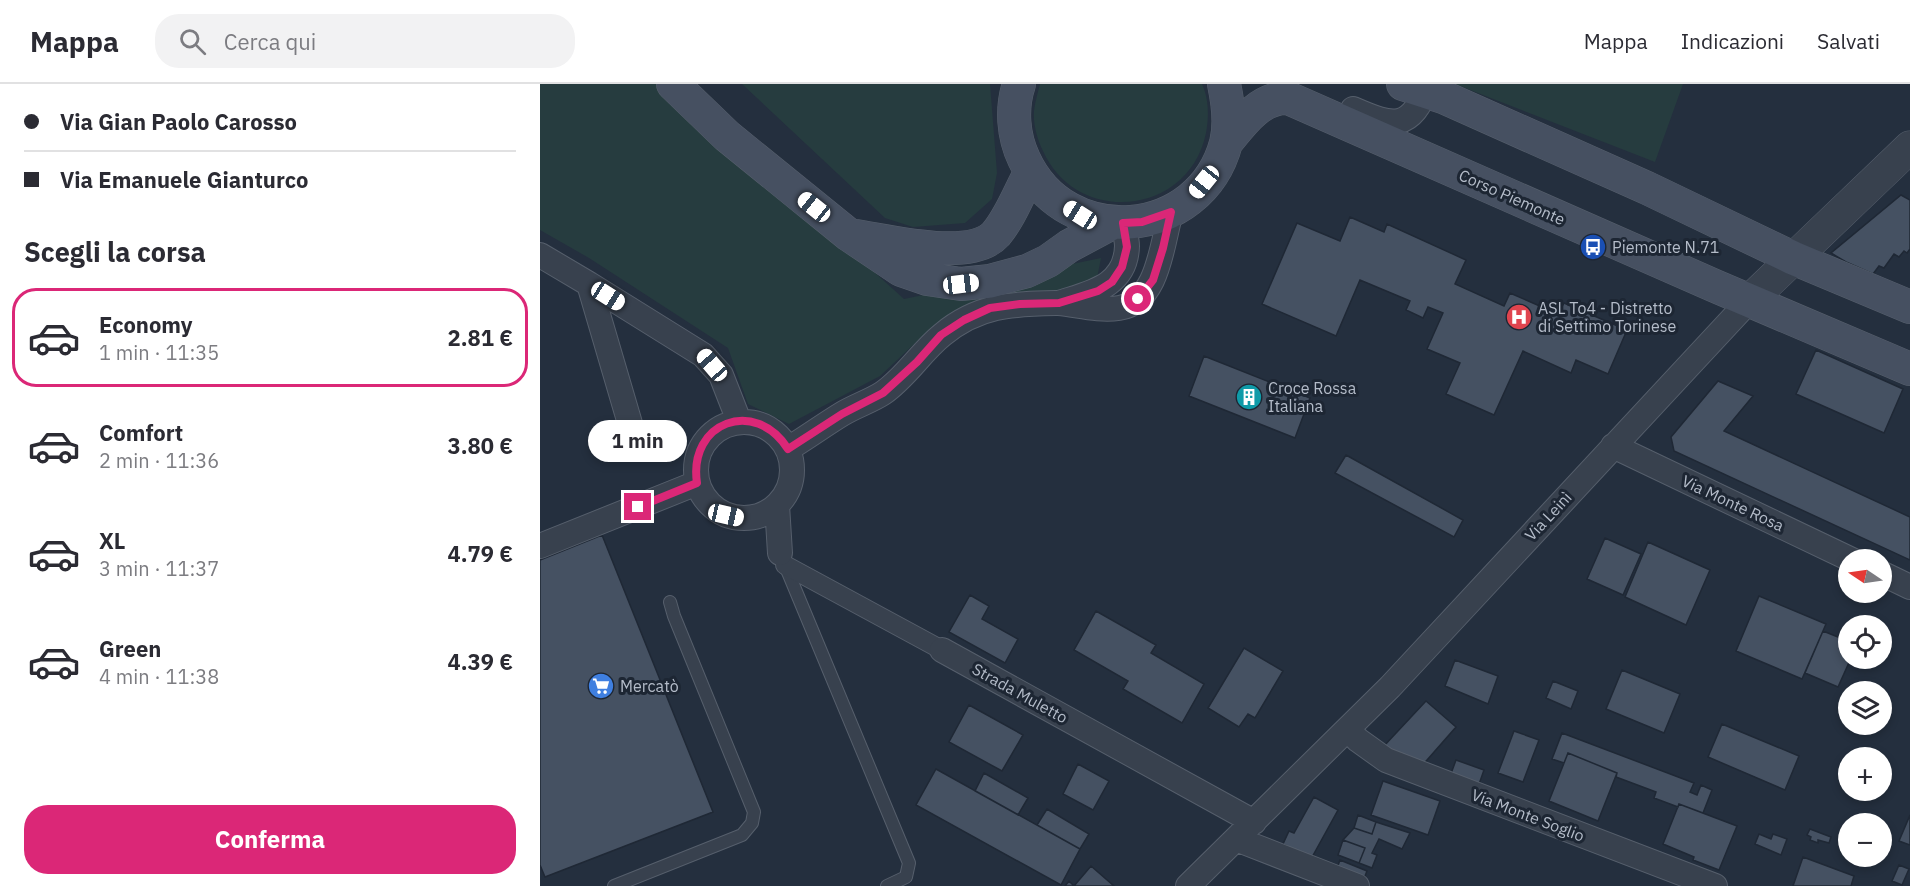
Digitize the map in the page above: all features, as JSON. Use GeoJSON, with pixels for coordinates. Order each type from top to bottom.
{"type":"FeatureCollection","features":[{"type":"Feature","properties":{"kind":"main road"},"geometry":{"type":"LineString","coordinates":[[673,84],[727,136],[849,235],[901,270],[927,279],[961,284],[1027,271],[1048,261],[1069,246],[1117,223]]}},
{"type":"Feature","properties":{"kind":"main road"},"geometry":{"type":"LineString","coordinates":[[1016,87],[1015,129],[1019,148],[1030,173],[1052,198],[1080,215],[1117,223],[1142,222],[1171,212],[1195,194],[1214,171],[1226,143],[1229,113],[1224,84]]}},
{"type":"Feature","properties":{"kind":"main road"},"geometry":{"type":"LineString","coordinates":[[1420,87],[1647,188],[1793,258],[1910,308]]}},
{"type":"Feature","properties":{"kind":"main road","name":"Corso Piemonte"},"geometry":{"type":"LineString","coordinates":[[1226,143],[1246,119],[1266,102],[1277,98],[1288,98],[1749,301],[1910,369]]}},
{"type":"Feature","properties":{"kind":"main road"},"geometry":{"type":"LineString","coordinates":[[849,235],[927,248],[952,249],[972,246],[994,236],[1010,214],[1030,173]]}},
{"type":"Feature","properties":{"kind":"street"},"geometry":{"type":"LineString","coordinates":[[1299,102],[1326,97],[1380,121],[1395,123],[1407,118],[1419,106],[1420,87]]}},
{"type":"Feature","properties":{"kind":"street","name":"Via Leinì"},"geometry":{"type":"LineString","coordinates":[[1188,886],[1348,730],[1749,301],[1910,147]]}},
{"type":"Feature","properties":{"kind":"street"},"geometry":{"type":"LineString","coordinates":[[788,449],[842,414],[883,393],[917,362],[941,335],[964,320],[990,308],[1020,304],[1059,303],[1094,308],[1120,308],[1138,299],[1153,280],[1171,212]]}},
{"type":"Feature","properties":{"kind":"street"},"geometry":{"type":"LineString","coordinates":[[1059,303],[1098,291],[1112,282],[1122,267],[1127,247],[1117,223]]}},
{"type":"Feature","properties":{"kind":"street"},"geometry":{"type":"LineString","coordinates":[[540,255],[703,355],[721,375],[739,421]]}},
{"type":"Feature","properties":{"kind":"street"},"geometry":{"type":"LineString","coordinates":[[589,284],[636,444]]}},
{"type":"Feature","properties":{"kind":"street"},"geometry":{"type":"LineString","coordinates":[[739,421],[754,422],[768,427],[780,436],[788,449],[792,464],[792,479],[786,493],[767,513],[755,517],[733,517],[713,508],[703,497],[697,483],[695,469],[698,455],[703,442],[719,428],[739,421]]}},
{"type":"Feature","properties":{"kind":"street","name":"Via Monte Rosa"},"geometry":{"type":"LineString","coordinates":[[1613,446],[1838,553]]}},
{"type":"Feature","properties":{"kind":"street"},"geometry":{"type":"LineString","coordinates":[[540,546],[697,483]]}},
{"type":"Feature","properties":{"kind":"street"},"geometry":{"type":"LineString","coordinates":[[777,505],[782,559]]}},
{"type":"Feature","properties":{"kind":"street"},"geometry":{"type":"LineString","coordinates":[[755,517],[782,559]]}},
{"type":"Feature","properties":{"kind":"street","name":"Strada Muletto"},"geometry":{"type":"LineString","coordinates":[[782,559],[1254,822]]}},
{"type":"Feature","properties":{"kind":"street"},"geometry":{"type":"LineString","coordinates":[[1892,578],[1910,587]]}},
{"type":"Feature","properties":{"kind":"street","name":"Via Monte Soglio"},"geometry":{"type":"LineString","coordinates":[[1348,730],[1386,760],[1716,886]]}},
{"type":"Feature","properties":{"kind":"street"},"geometry":{"type":"LineString","coordinates":[[1236,839],[1357,886]]}},
{"type":"Feature","properties":{"kind":"lane"},"geometry":{"type":"LineString","coordinates":[[782,559],[909,863],[906,877],[887,886]]}},
{"type":"Feature","properties":{"kind":"lane"},"geometry":{"type":"LineString","coordinates":[[614,886],[742,835],[752,824],[754,812],[670,602]]}},
{"type":"Feature","properties":{"kind":"green space"},"geometry":{"type":"Polygon","coordinates":[[[540,84],[666,84],[904,299],[1101,258],[1097,278],[928,331],[880,376],[789,424],[748,404],[728,348],[589,258],[540,230],[540,84]]]}},
{"type":"Feature","properties":{"kind":"green space"},"geometry":{"type":"Polygon","coordinates":[[[742,84],[990,84],[997,173],[992,199],[965,223],[913,227],[885,218],[742,84]]]}},
{"type":"Feature","properties":{"kind":"green space"},"geometry":{"type":"Polygon","coordinates":[[[1040,84],[1202,84],[1208,108],[1208,121],[1196,161],[1178,182],[1156,195],[1131,202],[1105,201],[1080,192],[1059,175],[1039,142],[1034,116],[1040,84]]]}},
{"type":"Feature","properties":{"kind":"green space"},"geometry":{"type":"Polygon","coordinates":[[[1455,84],[1683,84],[1655,162],[1455,84]]]}},
{"type":"Feature","properties":{"kind":"building"},"geometry":{"type":"Polygon","coordinates":[[[1901,195],[1910,200],[1910,249],[1907,253],[1904,251],[1899,257],[1894,254],[1884,268],[1879,266],[1873,274],[1831,253],[1901,195]]]}},
{"type":"Feature","properties":{"kind":"building","name":"ASL To4 - Distretto di Settimo Torinese"},"geometry":{"type":"Polygon","coordinates":[[[1350,217],[1384,232],[1387,224],[1466,260],[1455,284],[1504,306],[1510,293],[1558,314],[1564,303],[1627,330],[1608,374],[1576,360],[1571,373],[1523,351],[1494,415],[1446,394],[1460,363],[1427,349],[1443,313],[1428,307],[1423,318],[1406,310],[1410,301],[1360,280],[1336,336],[1262,304],[1297,223],[1340,241],[1350,217]]]}},
{"type":"Feature","properties":{"kind":"building"},"geometry":{"type":"Polygon","coordinates":[[[1816,350],[1903,389],[1884,433],[1796,394],[1816,350]]]}},
{"type":"Feature","properties":{"kind":"building","name":"Croce Rossa Italiana"},"geometry":{"type":"Polygon","coordinates":[[[1204,356],[1310,398],[1295,438],[1189,396],[1204,356]]]}},
{"type":"Feature","properties":{"kind":"building"},"geometry":{"type":"Polygon","coordinates":[[[1718,381],[1753,396],[1724,431],[1910,517],[1910,560],[1892,552],[1892,549],[1886,549],[1674,451],[1671,437],[1718,381]]]}},
{"type":"Feature","properties":{"kind":"building"},"geometry":{"type":"Polygon","coordinates":[[[1346,455],[1463,520],[1454,537],[1335,473],[1346,455]]]}},
{"type":"Feature","properties":{"kind":"building","name":"Mercatò"},"geometry":{"type":"Polygon","coordinates":[[[602,535],[713,812],[545,877],[540,865],[540,560],[602,535]]]}},
{"type":"Feature","properties":{"kind":"building"},"geometry":{"type":"Polygon","coordinates":[[[1605,538],[1641,554],[1623,595],[1587,579],[1605,538]]]}},
{"type":"Feature","properties":{"kind":"building"},"geometry":{"type":"Polygon","coordinates":[[[1648,542],[1710,570],[1686,625],[1625,597],[1648,542]]]}},
{"type":"Feature","properties":{"kind":"building"},"geometry":{"type":"Polygon","coordinates":[[[970,595],[989,606],[982,619],[1018,639],[1005,663],[949,632],[970,595]]]}},
{"type":"Feature","properties":{"kind":"building"},"geometry":{"type":"Polygon","coordinates":[[[1759,596],[1826,624],[1802,679],[1736,651],[1759,596]]]}},
{"type":"Feature","properties":{"kind":"building"},"geometry":{"type":"Polygon","coordinates":[[[1096,611],[1156,645],[1151,653],[1204,684],[1182,723],[1123,689],[1128,681],[1074,650],[1096,611]]]}},
{"type":"Feature","properties":{"kind":"building"},"geometry":{"type":"Polygon","coordinates":[[[1823,631],[1838,637],[1838,669],[1846,669],[1841,681],[1838,681],[1838,687],[1805,673],[1823,631]]]}},
{"type":"Feature","properties":{"kind":"building"},"geometry":{"type":"Polygon","coordinates":[[[1244,648],[1283,671],[1255,718],[1248,714],[1239,727],[1208,708],[1244,648]]]}},
{"type":"Feature","properties":{"kind":"building"},"geometry":{"type":"Polygon","coordinates":[[[1455,660],[1498,676],[1488,704],[1445,686],[1455,660]]]}},
{"type":"Feature","properties":{"kind":"building"},"geometry":{"type":"Polygon","coordinates":[[[1622,670],[1680,694],[1664,733],[1606,709],[1622,670]]]}},
{"type":"Feature","properties":{"kind":"building"},"geometry":{"type":"Polygon","coordinates":[[[1553,681],[1578,691],[1571,709],[1546,698],[1553,681]]]}},
{"type":"Feature","properties":{"kind":"building"},"geometry":{"type":"Polygon","coordinates":[[[1426,701],[1456,727],[1420,768],[1383,747],[1426,701]]]}},
{"type":"Feature","properties":{"kind":"building"},"geometry":{"type":"Polygon","coordinates":[[[969,705],[1023,735],[1002,771],[949,742],[969,705]]]}},
{"type":"Feature","properties":{"kind":"building"},"geometry":{"type":"Polygon","coordinates":[[[1722,724],[1799,756],[1785,790],[1708,757],[1722,724]]]}},
{"type":"Feature","properties":{"kind":"building"},"geometry":{"type":"Polygon","coordinates":[[[1514,731],[1539,740],[1523,782],[1498,773],[1514,731]]]}},
{"type":"Feature","properties":{"kind":"building"},"geometry":{"type":"Polygon","coordinates":[[[1562,733],[1694,783],[1690,792],[1697,795],[1701,785],[1712,790],[1703,813],[1654,798],[1656,792],[1616,777],[1617,773],[1568,753],[1564,763],[1552,759],[1562,733]]]}},
{"type":"Feature","properties":{"kind":"building"},"geometry":{"type":"Polygon","coordinates":[[[1568,753],[1617,773],[1598,821],[1549,801],[1568,753]]]}},
{"type":"Feature","properties":{"kind":"building"},"geometry":{"type":"Polygon","coordinates":[[[1456,760],[1484,770],[1477,790],[1449,779],[1456,760]]]}},
{"type":"Feature","properties":{"kind":"building"},"geometry":{"type":"Polygon","coordinates":[[[1078,764],[1109,781],[1093,810],[1063,794],[1078,764]]]}},
{"type":"Feature","properties":{"kind":"building"},"geometry":{"type":"Polygon","coordinates":[[[936,769],[1080,849],[1061,885],[916,805],[936,769]]]}},
{"type":"Feature","properties":{"kind":"building"},"geometry":{"type":"Polygon","coordinates":[[[984,773],[1028,798],[1018,815],[975,791],[984,773]]]}},
{"type":"Feature","properties":{"kind":"building"},"geometry":{"type":"Polygon","coordinates":[[[1383,781],[1440,801],[1428,835],[1371,815],[1383,781]]]}},
{"type":"Feature","properties":{"kind":"building"},"geometry":{"type":"Polygon","coordinates":[[[1314,797],[1338,810],[1311,859],[1283,844],[1289,831],[1294,833],[1314,797]]]}},
{"type":"Feature","properties":{"kind":"building"},"geometry":{"type":"Polygon","coordinates":[[[1679,804],[1737,826],[1719,870],[1693,860],[1694,857],[1663,844],[1679,804]]]}},
{"type":"Feature","properties":{"kind":"building"},"geometry":{"type":"Polygon","coordinates":[[[1047,809],[1089,834],[1080,849],[1037,825],[1047,809]]]}},
{"type":"Feature","properties":{"kind":"building"},"geometry":{"type":"Polygon","coordinates":[[[1358,815],[1376,822],[1372,834],[1354,828],[1358,815]]]}},
{"type":"Feature","properties":{"kind":"building"},"geometry":{"type":"Polygon","coordinates":[[[1910,815],[1910,845],[1899,841],[1910,815]]]}},
{"type":"Feature","properties":{"kind":"building"},"geometry":{"type":"Polygon","coordinates":[[[1376,822],[1410,833],[1402,849],[1379,839],[1372,853],[1377,855],[1372,868],[1359,863],[1365,848],[1343,840],[1354,828],[1372,834],[1376,822]]]}},
{"type":"Feature","properties":{"kind":"building"},"geometry":{"type":"Polygon","coordinates":[[[1810,829],[1831,837],[1829,843],[1810,840],[1811,837],[1807,835],[1810,829]]]}},
{"type":"Feature","properties":{"kind":"building"},"geometry":{"type":"Polygon","coordinates":[[[1759,834],[1771,839],[1773,834],[1787,839],[1781,855],[1755,844],[1759,834]]]}},
{"type":"Feature","properties":{"kind":"building"},"geometry":{"type":"Polygon","coordinates":[[[1343,840],[1365,848],[1359,863],[1338,855],[1343,840]]]}},
{"type":"Feature","properties":{"kind":"building"},"geometry":{"type":"Polygon","coordinates":[[[1803,857],[1854,876],[1851,886],[1793,886],[1803,857]]]}},
{"type":"Feature","properties":{"kind":"building"},"geometry":{"type":"Polygon","coordinates":[[[1340,860],[1367,871],[1363,881],[1336,871],[1340,860]]]}},
{"type":"Feature","properties":{"kind":"building"},"geometry":{"type":"Polygon","coordinates":[[[1899,865],[1909,869],[1902,885],[1892,881],[1899,865]]]}},
{"type":"Feature","properties":{"kind":"building"},"geometry":{"type":"Polygon","coordinates":[[[1091,866],[1114,886],[1074,886],[1091,866]]]}},
{"type":"Feature","properties":{"kind":"place","name":"Piemonte N.71"},"geometry":{"type":"Point","coordinates":[1593,247]}},
{"type":"Feature","properties":{"kind":"place","name":"ASL To4 - Distretto di Settimo Torinese"},"geometry":{"type":"Point","coordinates":[1519,317]}},
{"type":"Feature","properties":{"kind":"place","name":"Croce Rossa Italiana"},"geometry":{"type":"Point","coordinates":[1249,397]}},
{"type":"Feature","properties":{"kind":"place","name":"Mercatò"},"geometry":{"type":"Point","coordinates":[601,686]}},
{"type":"Feature","properties":{"kind":"route"},"geometry":{"type":"LineString","coordinates":[[638,507],[697,483],[695,469],[703,442],[725,424],[739,421],[754,422],[768,427],[780,436],[788,449],[842,414],[883,393],[917,362],[941,335],[964,320],[990,308],[1020,304],[1059,303],[1098,291],[1112,282],[1122,267],[1127,247],[1123,223],[1142,222],[1171,212],[1153,280],[1138,299]]}}]}
